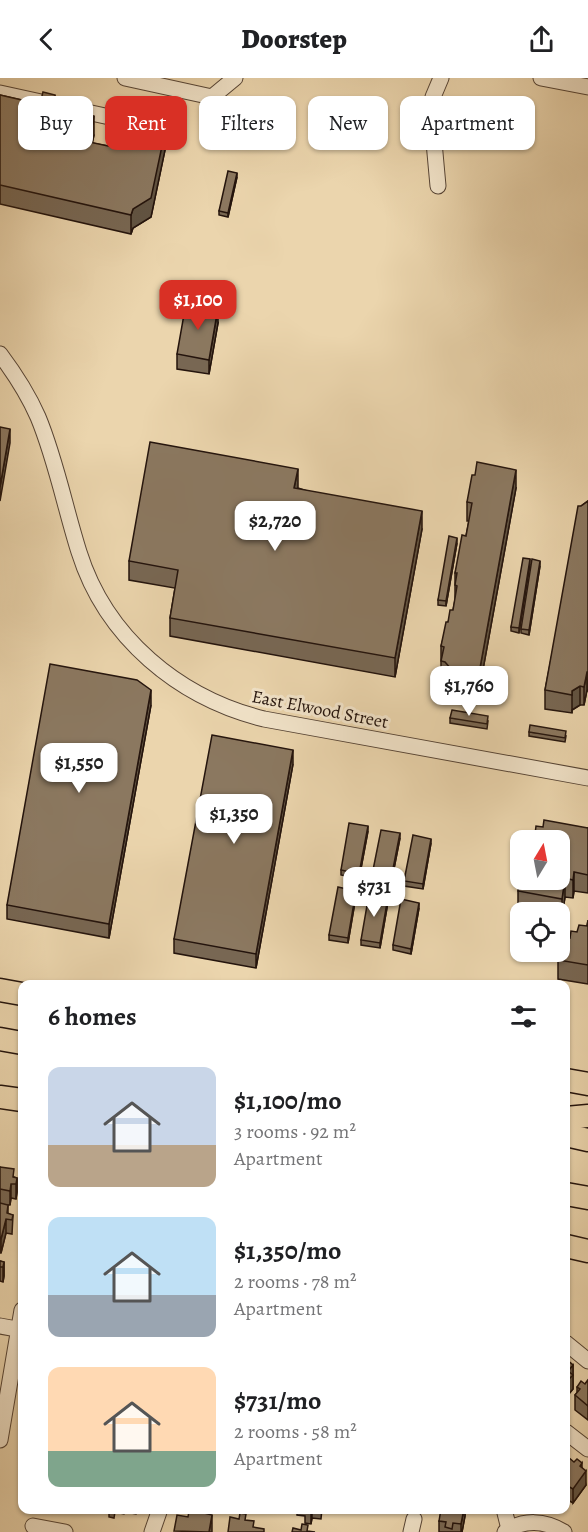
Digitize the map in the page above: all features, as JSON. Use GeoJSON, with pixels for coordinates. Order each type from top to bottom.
{"type":"FeatureCollection","features":[{"type":"Feature","properties":{"kind":"highway"},"geometry":{"type":"LineString","coordinates":[[0,990],[18,993]]}},
{"type":"Feature","properties":{"kind":"highway"},"geometry":{"type":"LineString","coordinates":[[0,1039],[18,1042]]}},
{"type":"Feature","properties":{"kind":"highway"},"geometry":{"type":"LineString","coordinates":[[570,1081],[588,1084]]}},
{"type":"Feature","properties":{"kind":"highway"},"geometry":{"type":"LineString","coordinates":[[0,1096],[18,1099]]}},
{"type":"Feature","properties":{"kind":"highway"},"geometry":{"type":"LineString","coordinates":[[570,1118],[588,1116]]}},
{"type":"Feature","properties":{"kind":"highway"},"geometry":{"type":"LineString","coordinates":[[570,1136],[588,1140]]}},
{"type":"Feature","properties":{"kind":"highway"},"geometry":{"type":"LineString","coordinates":[[570,1195],[588,1198]]}},
{"type":"Feature","properties":{"kind":"highway"},"geometry":{"type":"LineString","coordinates":[[570,1247],[588,1251]]}},
{"type":"Feature","properties":{"kind":"street"},"geometry":{"type":"LineString","coordinates":[[125,78],[212,97],[235,78]]}},
{"type":"Feature","properties":{"kind":"street"},"geometry":{"type":"LineString","coordinates":[[438,186],[433,131],[433,97],[441,78]]}},
{"type":"Feature","properties":{"kind":"street"},"geometry":{"type":"LineString","coordinates":[[541,78],[588,87]]}},
{"type":"Feature","properties":{"kind":"street"},"geometry":{"type":"LineString","coordinates":[[0,93],[105,116]]}},
{"type":"Feature","properties":{"kind":"street","name":"East Elwood Street"},"geometry":{"type":"LineString","coordinates":[[0,354],[15,375],[38,417],[79,553],[94,590],[126,638],[148,660],[172,678],[215,703],[242,714],[588,778]]}},
{"type":"Feature","properties":{"kind":"street"},"geometry":{"type":"LineString","coordinates":[[0,1326],[18,1329]]}},
{"type":"Feature","properties":{"kind":"street"},"geometry":{"type":"LineString","coordinates":[[0,1440],[18,1346]]}},
{"type":"Feature","properties":{"kind":"street"},"geometry":{"type":"LineString","coordinates":[[570,1346],[588,1360]]}},
{"type":"Feature","properties":{"kind":"street"},"geometry":{"type":"LineString","coordinates":[[570,1435],[588,1449]]}},
{"type":"Feature","properties":{"kind":"street"},"geometry":{"type":"LineString","coordinates":[[152,1532],[158,1514]]}},
{"type":"Feature","properties":{"kind":"street"},"geometry":{"type":"LineString","coordinates":[[505,1514],[507,1531],[522,1524],[535,1522],[564,1532]]}},
{"type":"Feature","properties":{"kind":"street"},"geometry":{"type":"LineString","coordinates":[[33,1526],[65,1532]]}},
{"type":"Feature","properties":{"kind":"building"},"geometry":{"type":"Polygon","coordinates":[[[43,92],[55,95],[55,96],[42,96],[43,92]]]}},
{"type":"Feature","properties":{"kind":"building"},"geometry":{"type":"Polygon","coordinates":[[[0,95],[18,99],[18,150],[93,150],[93,143],[105,145],[105,150],[161,150],[151,198],[133,209],[131,215],[0,185],[0,95]]]}},
{"type":"Feature","properties":{"kind":"building"},"geometry":{"type":"Polygon","coordinates":[[[228,171],[237,173],[228,213],[219,211],[228,171]]]}},
{"type":"Feature","properties":{"kind":"building"},"geometry":{"type":"Polygon","coordinates":[[[186,303],[218,308],[209,360],[177,354],[186,303]]]}},
{"type":"Feature","properties":{"kind":"building"},"geometry":{"type":"Polygon","coordinates":[[[0,427],[10,429],[0,487],[0,427]]]}},
{"type":"Feature","properties":{"kind":"building"},"geometry":{"type":"Polygon","coordinates":[[[150,442],[298,469],[294,488],[422,511],[395,658],[170,618],[178,570],[129,561],[150,442]]]}},
{"type":"Feature","properties":{"kind":"building"},"geometry":{"type":"Polygon","coordinates":[[[477,462],[516,470],[478,679],[450,674],[451,669],[441,661],[444,647],[441,646],[446,622],[448,622],[450,610],[453,610],[457,586],[455,585],[457,573],[455,573],[462,535],[466,536],[472,503],[467,502],[477,462]]]}},
{"type":"Feature","properties":{"kind":"building"},"geometry":{"type":"Polygon","coordinates":[[[588,501],[588,672],[584,687],[580,686],[572,691],[572,695],[545,690],[578,506],[588,501]]]}},
{"type":"Feature","properties":{"kind":"building"},"geometry":{"type":"Polygon","coordinates":[[[449,536],[457,538],[446,601],[438,600],[449,536]]]}},
{"type":"Feature","properties":{"kind":"building"},"geometry":{"type":"Polygon","coordinates":[[[523,558],[530,559],[519,628],[511,627],[523,558]]]}},
{"type":"Feature","properties":{"kind":"building"},"geometry":{"type":"Polygon","coordinates":[[[532,559],[540,561],[529,630],[521,629],[532,559]]]}},
{"type":"Feature","properties":{"kind":"building"},"geometry":{"type":"Polygon","coordinates":[[[50,664],[137,680],[151,690],[109,924],[7,905],[50,664]]]}},
{"type":"Feature","properties":{"kind":"building"},"geometry":{"type":"Polygon","coordinates":[[[452,710],[488,716],[487,724],[450,718],[452,710]]]}},
{"type":"Feature","properties":{"kind":"building"},"geometry":{"type":"Polygon","coordinates":[[[530,725],[566,731],[565,738],[529,732],[530,725]]]}},
{"type":"Feature","properties":{"kind":"building"},"geometry":{"type":"Polygon","coordinates":[[[212,735],[293,750],[256,954],[174,939],[212,735]]]}},
{"type":"Feature","properties":{"kind":"building"},"geometry":{"type":"Polygon","coordinates":[[[544,820],[588,828],[588,875],[574,872],[573,880],[570,879],[570,830],[536,830],[536,826],[543,827],[544,820]]]}},
{"type":"Feature","properties":{"kind":"building"},"geometry":{"type":"Polygon","coordinates":[[[349,823],[368,826],[359,874],[341,870],[349,823]]]}},
{"type":"Feature","properties":{"kind":"building"},"geometry":{"type":"Polygon","coordinates":[[[381,830],[400,833],[391,879],[372,875],[381,830]]]}},
{"type":"Feature","properties":{"kind":"building"},"geometry":{"type":"Polygon","coordinates":[[[413,835],[431,839],[423,884],[404,881],[413,835]]]}},
{"type":"Feature","properties":{"kind":"building"},"geometry":{"type":"Polygon","coordinates":[[[338,887],[356,891],[348,938],[329,935],[338,887]]]}},
{"type":"Feature","properties":{"kind":"building"},"geometry":{"type":"Polygon","coordinates":[[[518,890],[563,890],[562,899],[518,890]]]}},
{"type":"Feature","properties":{"kind":"building"},"geometry":{"type":"Polygon","coordinates":[[[369,894],[388,897],[380,943],[361,940],[369,894]]]}},
{"type":"Feature","properties":{"kind":"building"},"geometry":{"type":"Polygon","coordinates":[[[401,899],[419,903],[411,949],[393,945],[401,899]]]}},
{"type":"Feature","properties":{"kind":"building"},"geometry":{"type":"Polygon","coordinates":[[[588,920],[588,965],[570,962],[571,931],[577,932],[579,925],[587,926],[588,920]]]}},
{"type":"Feature","properties":{"kind":"building"},"geometry":{"type":"Polygon","coordinates":[[[0,1167],[14,1169],[13,1177],[17,1178],[16,1184],[11,1184],[10,1191],[0,1189],[0,1167]]]}},
{"type":"Feature","properties":{"kind":"building"},"geometry":{"type":"Polygon","coordinates":[[[0,1203],[8,1205],[7,1213],[13,1215],[12,1220],[6,1219],[1,1239],[0,1239],[0,1203]]]}},
{"type":"Feature","properties":{"kind":"building"},"geometry":{"type":"Polygon","coordinates":[[[588,1380],[588,1406],[575,1395],[580,1389],[577,1387],[581,1381],[585,1384],[588,1380]]]}},
{"type":"Feature","properties":{"kind":"building"},"geometry":{"type":"Polygon","coordinates":[[[570,1459],[574,1462],[577,1459],[586,1471],[573,1489],[570,1487],[570,1459]]]}},
{"type":"Feature","properties":{"kind":"building"},"geometry":{"type":"Polygon","coordinates":[[[188,1514],[212,1515],[209,1532],[174,1531],[177,1515],[188,1517],[188,1514]]]}},
{"type":"Feature","properties":{"kind":"building"},"geometry":{"type":"Polygon","coordinates":[[[240,1514],[246,1514],[245,1520],[254,1521],[253,1527],[264,1529],[264,1532],[228,1532],[230,1517],[239,1519],[240,1514]]]}},
{"type":"Feature","properties":{"kind":"building"},"geometry":{"type":"Polygon","coordinates":[[[440,1514],[463,1514],[461,1524],[453,1523],[452,1529],[445,1527],[446,1522],[439,1521],[440,1514]]]}},
{"type":"Feature","properties":{"kind":"building"},"geometry":{"type":"Polygon","coordinates":[[[302,1524],[308,1525],[307,1531],[315,1532],[292,1532],[293,1528],[301,1530],[302,1524]]]}}]}
